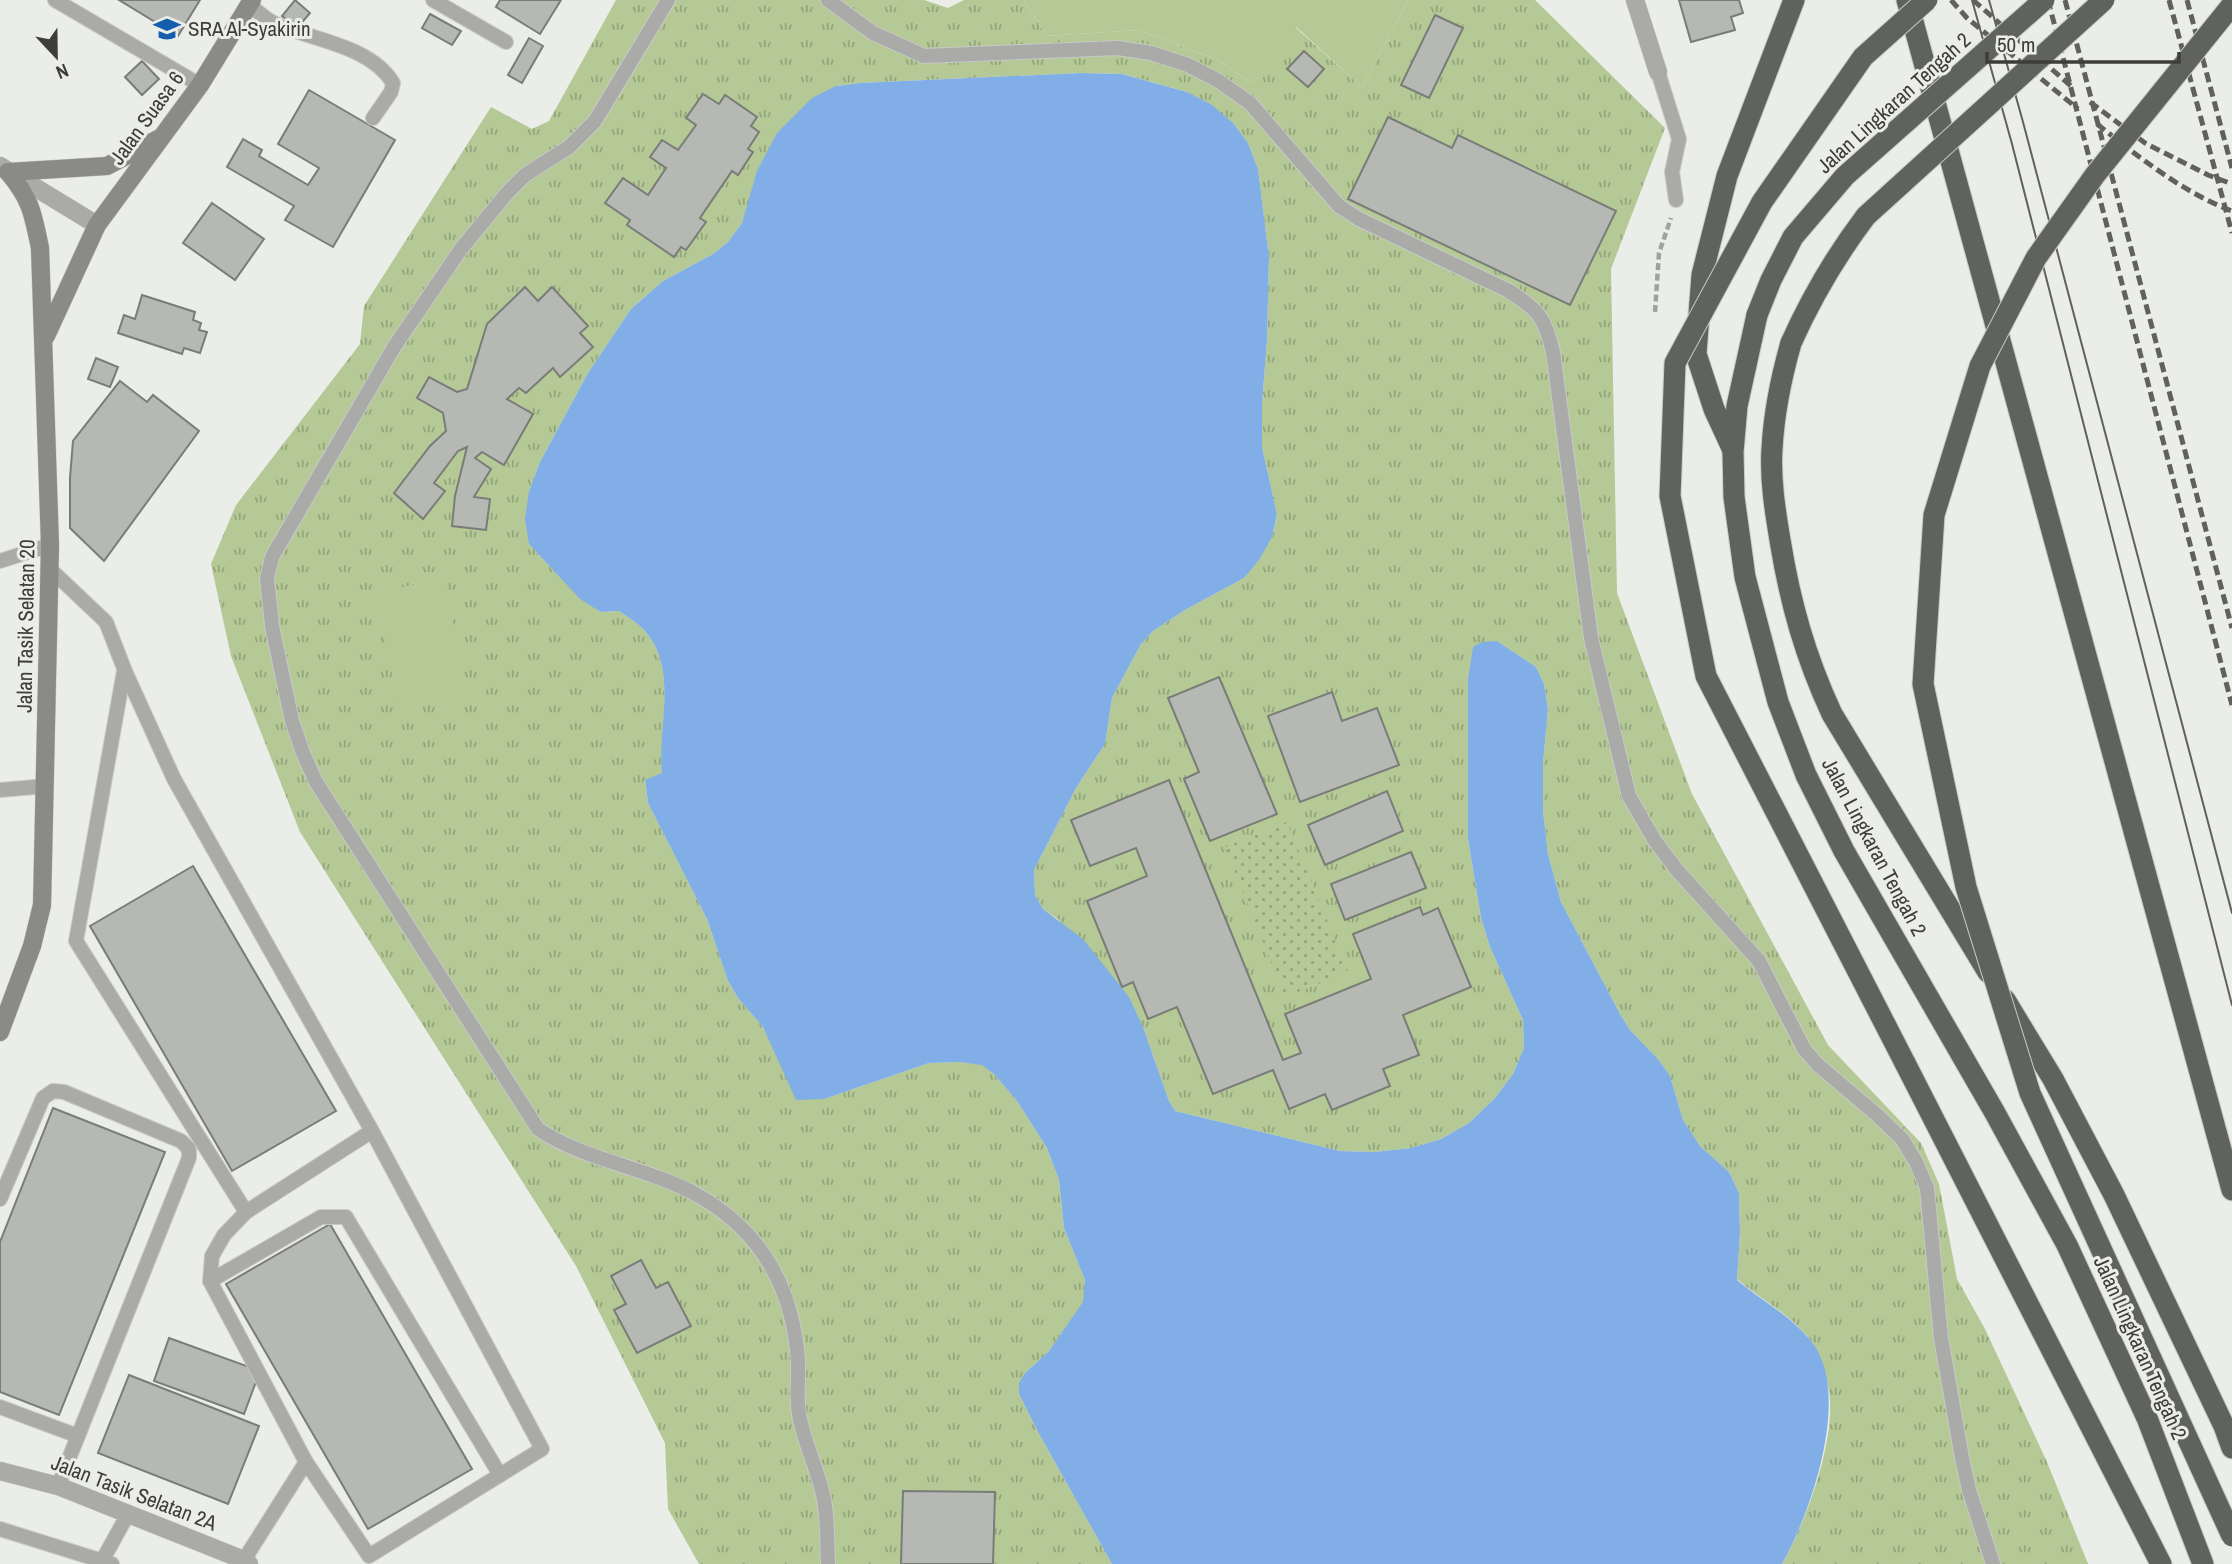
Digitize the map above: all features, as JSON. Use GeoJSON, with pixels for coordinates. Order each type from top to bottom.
{"type":"FeatureCollection","features":[{"type":"Feature","properties":{"kind":"highway"},"geometry":{"type":"LineString","coordinates":[[1734,452],[1714,409],[1696,354],[1703,275],[1727,176],[1794,0]]}},
{"type":"Feature","properties":{"kind":"highway"},"geometry":{"type":"LineString","coordinates":[[1907,0],[2232,1190]]}},
{"type":"Feature","properties":{"kind":"highway"},"geometry":{"type":"LineString","coordinates":[[1927,0],[1863,57],[1770,190],[1675,363],[1670,496],[1706,676],[2161,1564]]}},
{"type":"Feature","properties":{"kind":"highway","name":"Jalan Lingkaran Tengah 2"},"geometry":{"type":"LineString","coordinates":[[2044,0],[1845,176],[1793,237],[1757,315],[1737,405],[1734,452],[1737,528],[1747,587],[1779,702],[1806,775],[1844,852],[1995,1113],[2067,1245],[2147,1419],[2203,1564]]}},
{"type":"Feature","properties":{"kind":"highway","name":"Jalan Lingkaran Tengah 2"},"geometry":{"type":"LineString","coordinates":[[2104,0],[1867,216],[1837,254],[1811,298],[1791,343],[1778,392],[1772,451],[1774,508],[1788,589],[1813,673],[1832,713],[2053,1079],[2114,1195],[2232,1448]]}},
{"type":"Feature","properties":{"kind":"highway"},"geometry":{"type":"LineString","coordinates":[[2232,5],[2095,175],[2036,258],[1980,366],[1934,515],[1923,684],[1966,887],[2029,1093],[2232,1536]]}},
{"type":"Feature","properties":{"kind":"street"},"geometry":{"type":"LineString","coordinates":[[1635,0],[1658,72]]}},
{"type":"Feature","properties":{"kind":"street","name":"Jalan Suasa 6"},"geometry":{"type":"LineString","coordinates":[[97,225],[200,85],[251,2]]}},
{"type":"Feature","properties":{"kind":"street"},"geometry":{"type":"LineString","coordinates":[[4,169],[107,166],[163,136]]}},
{"type":"Feature","properties":{"kind":"street"},"geometry":{"type":"LineString","coordinates":[[4,169],[97,225]]}},
{"type":"Feature","properties":{"kind":"street"},"geometry":{"type":"LineString","coordinates":[[4,169],[25,192],[40,248],[43,341]]}},
{"type":"Feature","properties":{"kind":"street","name":"Jalan Tasik Selatan 20"},"geometry":{"type":"LineString","coordinates":[[0,1032],[32,946],[42,905],[51,545],[43,341],[97,225]]}},
{"type":"Feature","properties":{"kind":"street","name":"Jalan Tasik Selatan 2A"},"geometry":{"type":"LineString","coordinates":[[0,1471],[58,1486],[247,1562]]}},
{"type":"Feature","properties":{"kind":"lane"},"geometry":{"type":"LineString","coordinates":[[55,0],[200,85]]}},
{"type":"Feature","properties":{"kind":"lane"},"geometry":{"type":"LineString","coordinates":[[433,0],[506,42]]}},
{"type":"Feature","properties":{"kind":"lane"},"geometry":{"type":"LineString","coordinates":[[668,0],[595,121],[569,147],[525,176],[507,193],[461,249],[394,347],[272,557],[267,578],[268,602],[292,721],[316,782],[538,1129],[580,1152],[696,1194],[755,1240],[765,1255],[790,1311],[797,1361],[798,1410],[802,1431],[824,1498],[828,1564]]}},
{"type":"Feature","properties":{"kind":"lane"},"geometry":{"type":"LineString","coordinates":[[828,0],[873,33],[924,55],[1118,48],[1151,53],[1188,65],[1217,80],[1250,103],[1339,206],[1359,219],[1509,291],[1542,316],[1553,352],[1591,638],[1629,796],[1655,841],[1677,870],[1759,961],[1804,1049],[1818,1065],[1877,1114],[1902,1139],[1916,1162],[1927,1188],[1941,1338],[1962,1458],[1975,1512],[1993,1564]]}},
{"type":"Feature","properties":{"kind":"lane"},"geometry":{"type":"LineString","coordinates":[[251,2],[273,23],[338,45],[377,64],[393,83],[391,92],[373,118]]}},
{"type":"Feature","properties":{"kind":"lane"},"geometry":{"type":"LineString","coordinates":[[1658,72],[1679,139],[1672,172],[1676,200]]}},
{"type":"Feature","properties":{"kind":"lane"},"geometry":{"type":"LineString","coordinates":[[0,561],[51,545]]}},
{"type":"Feature","properties":{"kind":"lane"},"geometry":{"type":"LineString","coordinates":[[50,569],[106,622],[174,779],[372,1131],[542,1449],[369,1556],[306,1462],[210,1281],[212,1256],[224,1235],[246,1212],[372,1131]]}},
{"type":"Feature","properties":{"kind":"lane"},"geometry":{"type":"LineString","coordinates":[[125,671],[76,941],[246,1212]]}},
{"type":"Feature","properties":{"kind":"lane"},"geometry":{"type":"LineString","coordinates":[[0,790],[46,786]]}},
{"type":"Feature","properties":{"kind":"lane"},"geometry":{"type":"LineString","coordinates":[[0,1199],[43,1098],[53,1091],[64,1092],[181,1141],[189,1149],[190,1158],[58,1486]]}},
{"type":"Feature","properties":{"kind":"lane"},"geometry":{"type":"LineString","coordinates":[[210,1281],[321,1217],[346,1217],[500,1475]]}},
{"type":"Feature","properties":{"kind":"lane"},"geometry":{"type":"LineString","coordinates":[[0,1407],[78,1436]]}},
{"type":"Feature","properties":{"kind":"lane"},"geometry":{"type":"LineString","coordinates":[[247,1562],[306,1462]]}},
{"type":"Feature","properties":{"kind":"lane"},"geometry":{"type":"LineString","coordinates":[[0,1529],[107,1562],[128,1514]]}},
{"type":"Feature","properties":{"kind":"path"},"geometry":{"type":"LineString","coordinates":[[1655,312],[1659,253],[1676,200]]}},
{"type":"Feature","properties":{"kind":"green space"},"geometry":{"type":"Polygon","coordinates":[[[616,0],[924,0],[948,8],[964,0],[1024,0],[1047,36],[1138,30],[1218,60],[1250,82],[1295,27],[1362,87],[1408,0],[1535,0],[1665,128],[1611,269],[1617,593],[1692,794],[1828,1045],[1921,1143],[1939,1184],[1957,1279],[1985,1329],[2047,1462],[2088,1564],[1782,1564],[1801,1526],[1825,1452],[1830,1405],[1826,1379],[1814,1345],[1803,1332],[1786,1315],[1737,1279],[1739,1193],[1729,1172],[1700,1146],[1683,1120],[1670,1076],[1630,1030],[1561,902],[1548,854],[1543,811],[1543,763],[1548,709],[1544,684],[1536,667],[1497,641],[1468,679],[1468,839],[1481,918],[1490,947],[1523,1020],[1524,1048],[1513,1074],[1494,1099],[1469,1123],[1441,1139],[1411,1148],[1374,1152],[1340,1151],[1175,1111],[1143,1027],[1059,920],[1043,909],[1035,895],[1034,870],[1076,788],[1105,744],[1112,698],[1141,644],[1153,631],[1185,610],[1244,578],[1272,537],[1277,516],[1262,447],[1269,257],[1258,169],[1248,143],[1234,124],[1187,92],[1123,74],[1081,73],[836,86],[750,199],[742,223],[728,242],[713,254],[663,281],[631,309],[588,373],[540,462],[529,491],[529,544],[580,598],[601,612],[619,611],[642,628],[655,646],[664,681],[663,773],[645,781],[648,803],[707,919],[728,981],[738,998],[763,1027],[773,1047],[824,1099],[929,1063],[982,1064],[1017,1101],[1047,1148],[1059,1180],[1064,1228],[1085,1280],[1084,1302],[1049,1351],[1025,1373],[1019,1394],[1112,1564],[699,1564],[668,1509],[665,1443],[576,1266],[300,832],[231,656],[211,564],[236,505],[360,344],[364,306],[491,107],[532,129],[549,121],[616,0]]]}},
{"type":"Feature","properties":{"kind":"green space"},"geometry":{"type":"Polygon","coordinates":[[[1024,0],[1408,0],[1362,87],[1296,27],[1250,82],[1218,60],[1138,30],[1047,36],[1024,0]]]}},
{"type":"Feature","properties":{"kind":"green space"},"geometry":{"type":"Polygon","coordinates":[[[445,579],[467,698],[399,711],[377,592],[445,579]]]}},
{"type":"Feature","properties":{"kind":"green space"},"geometry":{"type":"Polygon","coordinates":[[[1287,822],[1348,972],[1285,997],[1225,847],[1287,822]]]}},
{"type":"Feature","properties":{"kind":"water"},"geometry":{"type":"Polygon","coordinates":[[[1081,73],[1122,74],[1187,92],[1212,105],[1234,124],[1248,143],[1258,169],[1269,257],[1262,447],[1277,515],[1272,537],[1259,560],[1244,578],[1185,610],[1153,631],[1141,644],[1112,698],[1105,744],[1076,788],[1034,870],[1035,895],[1043,909],[1083,939],[1129,997],[1175,1111],[1340,1151],[1374,1152],[1411,1148],[1441,1139],[1469,1123],[1494,1099],[1513,1074],[1524,1048],[1523,1020],[1490,947],[1481,918],[1468,839],[1468,679],[1473,647],[1482,642],[1497,641],[1536,667],[1544,684],[1548,709],[1543,763],[1543,811],[1548,854],[1561,902],[1630,1030],[1670,1076],[1683,1120],[1700,1146],[1729,1172],[1739,1193],[1737,1280],[1803,1332],[1823,1363],[1828,1390],[1828,1421],[1823,1452],[1805,1515],[1782,1564],[1112,1564],[1019,1394],[1019,1383],[1025,1373],[1049,1351],[1083,1302],[1085,1280],[1064,1228],[1059,1180],[1047,1148],[1017,1101],[994,1074],[982,1065],[959,1062],[929,1063],[824,1099],[796,1100],[763,1027],[738,998],[728,981],[707,919],[648,803],[645,780],[662,773],[664,681],[655,646],[642,628],[619,611],[601,612],[580,599],[529,544],[525,519],[529,491],[540,462],[588,373],[631,309],[663,281],[713,254],[728,242],[742,223],[757,171],[777,133],[812,98],[836,86],[860,83],[1081,73]]]}},
{"type":"Feature","properties":{"kind":"building"},"geometry":{"type":"Polygon","coordinates":[[[119,0],[200,0],[178,36],[119,0]]]}},
{"type":"Feature","properties":{"kind":"building"},"geometry":{"type":"Polygon","coordinates":[[[295,0],[310,13],[297,28],[282,16],[295,0]]]}},
{"type":"Feature","properties":{"kind":"building"},"geometry":{"type":"Polygon","coordinates":[[[500,0],[561,0],[540,34],[496,7],[500,0]]]}},
{"type":"Feature","properties":{"kind":"building"},"geometry":{"type":"Polygon","coordinates":[[[1679,0],[1739,0],[1743,13],[1731,17],[1735,30],[1691,42],[1679,0]]]}},
{"type":"Feature","properties":{"kind":"building"},"geometry":{"type":"Polygon","coordinates":[[[430,14],[461,31],[452,45],[422,28],[430,14]]]}},
{"type":"Feature","properties":{"kind":"building"},"geometry":{"type":"Polygon","coordinates":[[[1435,15],[1463,28],[1429,98],[1401,85],[1435,15]]]}},
{"type":"Feature","properties":{"kind":"building"},"geometry":{"type":"Polygon","coordinates":[[[529,38],[543,46],[522,83],[508,75],[529,38]]]}},
{"type":"Feature","properties":{"kind":"building"},"geometry":{"type":"Polygon","coordinates":[[[1304,51],[1324,69],[1308,87],[1287,69],[1304,51]]]}},
{"type":"Feature","properties":{"kind":"building"},"geometry":{"type":"Polygon","coordinates":[[[142,61],[159,79],[142,95],[125,77],[142,61]]]}},
{"type":"Feature","properties":{"kind":"building"},"geometry":{"type":"Polygon","coordinates":[[[309,90],[395,140],[333,247],[285,220],[294,206],[227,167],[243,139],[262,150],[259,156],[308,185],[319,168],[278,144],[309,90]]]}},
{"type":"Feature","properties":{"kind":"building"},"geometry":{"type":"Polygon","coordinates":[[[703,94],[719,104],[725,95],[757,117],[751,126],[759,132],[748,149],[753,152],[738,175],[732,171],[700,218],[706,222],[686,250],[681,247],[674,257],[627,225],[630,220],[605,203],[623,178],[648,195],[666,168],[650,157],[662,140],[678,150],[696,125],[686,118],[703,94]]]}},
{"type":"Feature","properties":{"kind":"building"},"geometry":{"type":"Polygon","coordinates":[[[1388,117],[1452,148],[1458,135],[1616,211],[1570,305],[1348,199],[1388,117]]]}},
{"type":"Feature","properties":{"kind":"building"},"geometry":{"type":"Polygon","coordinates":[[[212,203],[264,239],[235,280],[183,243],[212,203]]]}},
{"type":"Feature","properties":{"kind":"building"},"geometry":{"type":"Polygon","coordinates":[[[525,287],[538,301],[552,287],[588,326],[580,333],[593,347],[560,377],[553,368],[526,393],[519,388],[507,399],[533,414],[504,465],[482,452],[475,458],[491,469],[474,497],[490,499],[486,530],[452,526],[455,496],[467,447],[458,451],[434,483],[445,491],[423,519],[394,493],[430,446],[446,431],[443,413],[417,398],[429,377],[457,392],[467,389],[487,324],[525,287]]]}},
{"type":"Feature","properties":{"kind":"building"},"geometry":{"type":"Polygon","coordinates":[[[142,295],[195,312],[193,320],[201,323],[199,330],[207,332],[200,353],[184,348],[182,354],[118,333],[124,315],[135,319],[142,295]]]}},
{"type":"Feature","properties":{"kind":"building"},"geometry":{"type":"Polygon","coordinates":[[[96,358],[118,367],[110,387],[88,379],[96,358]]]}},
{"type":"Feature","properties":{"kind":"building"},"geometry":{"type":"Polygon","coordinates":[[[120,381],[147,402],[153,395],[199,431],[104,561],[70,528],[73,441],[120,381]]]}},
{"type":"Feature","properties":{"kind":"building"},"geometry":{"type":"Polygon","coordinates":[[[1219,677],[1277,814],[1210,841],[1184,779],[1199,772],[1168,698],[1219,677]]]}},
{"type":"Feature","properties":{"kind":"building"},"geometry":{"type":"Polygon","coordinates":[[[1332,692],[1342,721],[1377,708],[1399,765],[1300,802],[1268,716],[1332,692]]]}},
{"type":"Feature","properties":{"kind":"building"},"geometry":{"type":"Polygon","coordinates":[[[1169,780],[1283,1060],[1301,1053],[1285,1014],[1371,979],[1353,934],[1420,907],[1423,915],[1438,908],[1471,987],[1403,1015],[1419,1055],[1383,1069],[1390,1086],[1332,1110],[1325,1094],[1289,1109],[1273,1070],[1213,1094],[1177,1007],[1148,1019],[1133,982],[1122,987],[1087,901],[1147,876],[1136,848],[1090,866],[1071,820],[1169,780]]]}},
{"type":"Feature","properties":{"kind":"building"},"geometry":{"type":"Polygon","coordinates":[[[1387,791],[1403,831],[1325,865],[1308,825],[1387,791]]]}},
{"type":"Feature","properties":{"kind":"building"},"geometry":{"type":"Polygon","coordinates":[[[1411,852],[1426,888],[1345,920],[1331,884],[1411,852]]]}},
{"type":"Feature","properties":{"kind":"building"},"geometry":{"type":"Polygon","coordinates":[[[193,866],[336,1111],[232,1171],[90,926],[193,866]]]}},
{"type":"Feature","properties":{"kind":"building"},"geometry":{"type":"Polygon","coordinates":[[[53,1108],[165,1152],[59,1415],[0,1392],[0,1242],[53,1108]]]}},
{"type":"Feature","properties":{"kind":"building"},"geometry":{"type":"Polygon","coordinates":[[[330,1224],[472,1469],[368,1529],[226,1284],[330,1224]]]}},
{"type":"Feature","properties":{"kind":"building"},"geometry":{"type":"Polygon","coordinates":[[[641,1260],[656,1288],[668,1282],[691,1326],[637,1353],[614,1310],[626,1304],[611,1276],[641,1260]]]}},
{"type":"Feature","properties":{"kind":"building"},"geometry":{"type":"Polygon","coordinates":[[[169,1338],[260,1371],[244,1414],[154,1381],[169,1338]]]}},
{"type":"Feature","properties":{"kind":"building"},"geometry":{"type":"Polygon","coordinates":[[[129,1375],[259,1426],[228,1504],[98,1453],[129,1375]]]}},
{"type":"Feature","properties":{"kind":"building"},"geometry":{"type":"Polygon","coordinates":[[[903,1491],[995,1492],[993,1564],[901,1564],[903,1491]]]}},
{"type":"Feature","properties":{"kind":"tram line"},"geometry":{"type":"LineString","coordinates":[[1972,0],[2012,144],[2232,1005]]}},
{"type":"Feature","properties":{"kind":"tram line"},"geometry":{"type":"LineString","coordinates":[[1989,0],[2232,913]]}},
{"type":"Feature","properties":{"kind":"railway"},"geometry":{"type":"LineString","coordinates":[[1951,0],[1967,18],[2078,109]]}},
{"type":"Feature","properties":{"kind":"railway"},"geometry":{"type":"LineString","coordinates":[[1973,0],[2071,86]]}},
{"type":"Feature","properties":{"kind":"railway"},"geometry":{"type":"LineString","coordinates":[[2048,0],[2232,705]]}},
{"type":"Feature","properties":{"kind":"railway"},"geometry":{"type":"LineString","coordinates":[[2065,0],[2232,628]]}},
{"type":"Feature","properties":{"kind":"railway"},"geometry":{"type":"LineString","coordinates":[[2169,0],[2232,233]]}},
{"type":"Feature","properties":{"kind":"railway"},"geometry":{"type":"LineString","coordinates":[[2187,0],[2232,168]]}},
{"type":"Feature","properties":{"kind":"railway"},"geometry":{"type":"LineString","coordinates":[[2090,102],[2145,143],[2232,184]]}},
{"type":"Feature","properties":{"kind":"railway"},"geometry":{"type":"LineString","coordinates":[[2097,124],[2178,184],[2232,211]]}},
{"type":"Feature","properties":{"kind":"place","name":"SRA Al-Syakirin"},"geometry":{"type":"Point","coordinates":[167,29]}}]}
